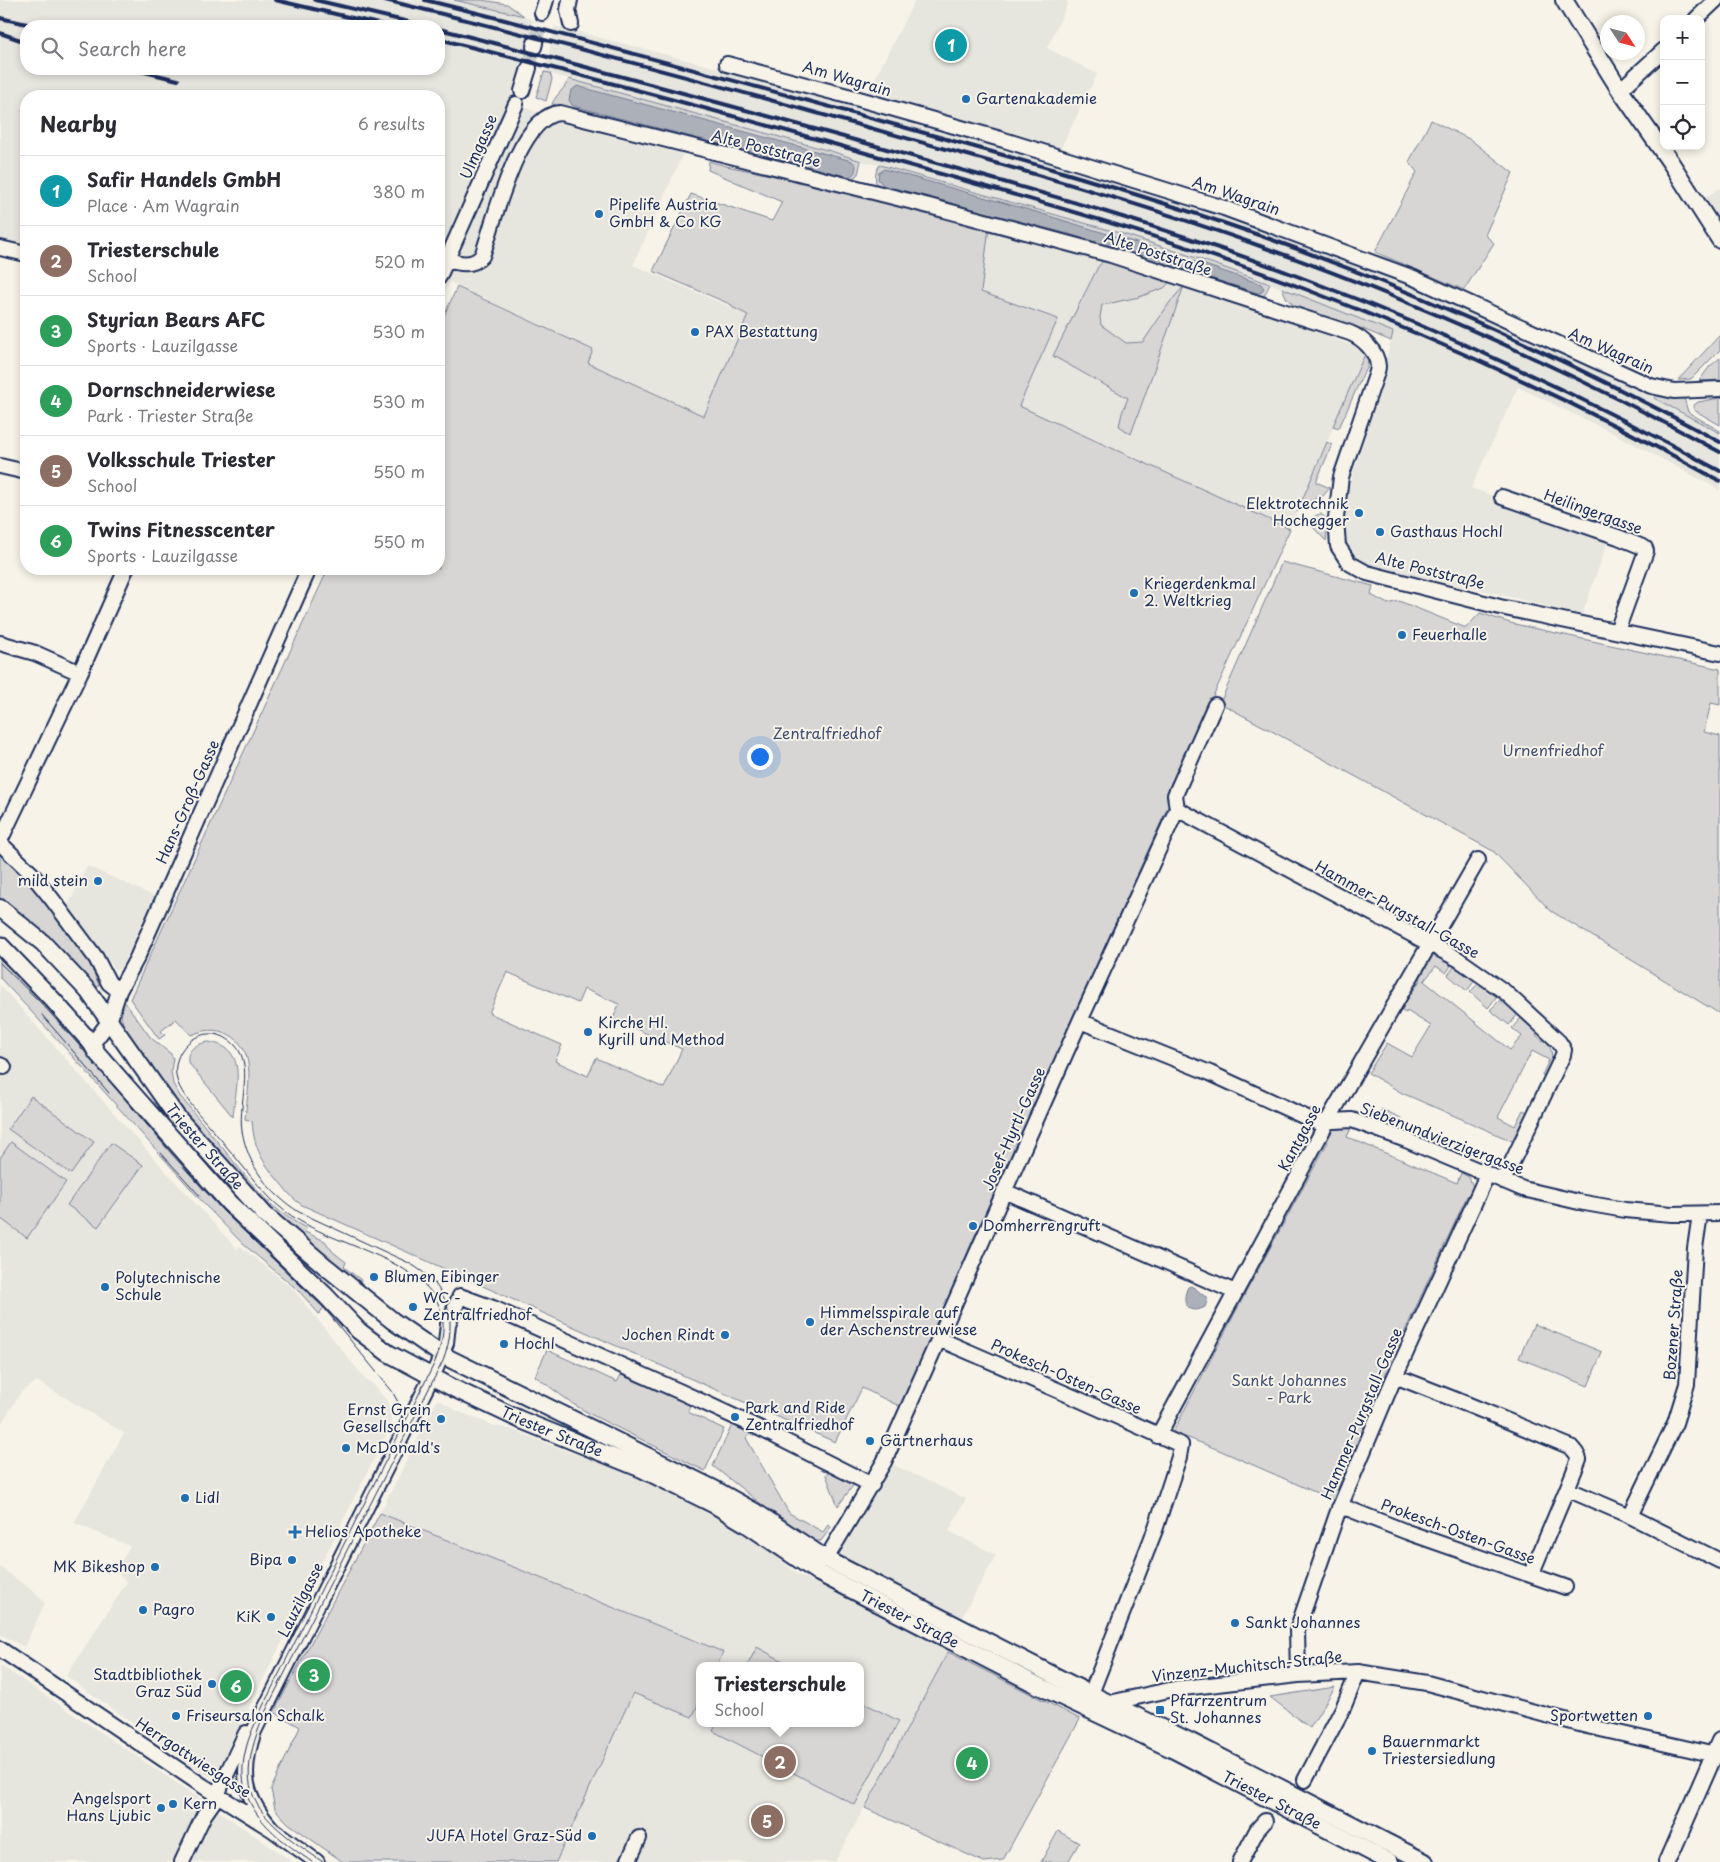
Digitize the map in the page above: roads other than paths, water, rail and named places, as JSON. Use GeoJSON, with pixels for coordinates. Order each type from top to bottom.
{"type":"FeatureCollection","features":[{"type":"Feature","properties":{"kind":"main road"},"geometry":{"type":"LineString","coordinates":[[1569,2],[1620,90],[1671,163],[1720,240]]}},
{"type":"Feature","properties":{"kind":"main road","name":"Triester Straße"},"geometry":{"type":"LineString","coordinates":[[0,908],[43,944],[88,992],[177,1117],[265,1215],[392,1321],[442,1356],[714,1488],[757,1513],[826,1559],[1092,1695],[1200,1746],[1424,1862]]}},
{"type":"Feature","properties":{"kind":"main road","name":"Triester Straße"},"geometry":{"type":"LineString","coordinates":[[0,945],[53,1000],[92,1044],[97,1053],[229,1202],[326,1296],[359,1331],[388,1353],[521,1420],[642,1469],[713,1504],[819,1573],[1037,1685],[1174,1750],[1390,1862]]}},
{"type":"Feature","properties":{"kind":"main road"},"geometry":{"type":"LineString","coordinates":[[1667,1862],[1718,1750]]}},
{"type":"Feature","properties":{"kind":"street"},"geometry":{"type":"LineString","coordinates":[[570,0],[568,10],[571,24]]}},
{"type":"Feature","properties":{"kind":"street"},"geometry":{"type":"LineString","coordinates":[[1700,15],[1716,0]]}},
{"type":"Feature","properties":{"kind":"street"},"geometry":{"type":"LineString","coordinates":[[1620,90],[1660,54]]}},
{"type":"Feature","properties":{"kind":"street","name":"Am Wagrain"},"geometry":{"type":"LineString","coordinates":[[727,64],[851,96],[1004,140],[1224,208],[1414,278],[1651,386],[1674,391],[1720,389]]}},
{"type":"Feature","properties":{"kind":"street","name":"Ulmgasse"},"geometry":{"type":"LineString","coordinates":[[447,259],[519,97],[529,68]]}},
{"type":"Feature","properties":{"kind":"street","name":"Alte Poststraße"},"geometry":{"type":"LineString","coordinates":[[447,259],[466,264],[477,261],[482,256],[504,187],[519,153],[540,122],[548,115],[560,113],[929,206],[1110,255],[1350,333],[1358,336],[1372,350],[1378,365],[1341,477],[1336,518],[1338,546],[1349,563],[1367,573],[1438,591],[1720,654]]}},
{"type":"Feature","properties":{"kind":"street"},"geometry":{"type":"LineString","coordinates":[[0,248],[20,253]]}},
{"type":"Feature","properties":{"kind":"street"},"geometry":{"type":"LineString","coordinates":[[445,264],[447,259]]}},
{"type":"Feature","properties":{"kind":"street"},"geometry":{"type":"LineString","coordinates":[[0,466],[20,471]]}},
{"type":"Feature","properties":{"kind":"street","name":"Heilingergasse"},"geometry":{"type":"LineString","coordinates":[[1502,497],[1645,548],[1646,551],[1617,632]]}},
{"type":"Feature","properties":{"kind":"street"},"geometry":{"type":"LineString","coordinates":[[119,991],[110,983],[96,958],[52,899],[31,873],[0,842],[80,674],[123,575]]}},
{"type":"Feature","properties":{"kind":"street","name":"Hans-Groß-Gasse"},"geometry":{"type":"LineString","coordinates":[[92,1044],[108,1022],[119,991],[137,958],[305,575]]}},
{"type":"Feature","properties":{"kind":"street"},"geometry":{"type":"LineString","coordinates":[[0,643],[35,654],[80,674]]}},
{"type":"Feature","properties":{"kind":"street","name":"Josef-Hyrtl-Gasse"},"geometry":{"type":"LineString","coordinates":[[826,1559],[872,1485],[884,1462],[1080,1021],[1177,809],[1175,795],[1215,705]]}},
{"type":"Feature","properties":{"kind":"street","name":"Hammer-Purgstall-Gasse"},"geometry":{"type":"LineString","coordinates":[[1177,809],[1458,959],[1505,992],[1559,1042],[1564,1050],[1555,1073],[1522,1138],[1503,1181]]}},
{"type":"Feature","properties":{"kind":"street","name":"Kantgasse"},"geometry":{"type":"LineString","coordinates":[[1158,1436],[1331,1115],[1478,860]]}},
{"type":"Feature","properties":{"kind":"street","name":"Siebenundvierzigergasse"},"geometry":{"type":"LineString","coordinates":[[1080,1021],[1210,1073],[1316,1122],[1352,1120],[1406,1140],[1523,1189],[1564,1199],[1625,1210],[1672,1214],[1720,1213]]}},
{"type":"Feature","properties":{"kind":"street","name":"Hammer-Purgstall-Gasse"},"geometry":{"type":"LineString","coordinates":[[1298,1675],[1297,1630],[1310,1587],[1339,1508],[1395,1376],[1487,1175]]}},
{"type":"Feature","properties":{"kind":"street"},"geometry":{"type":"LineString","coordinates":[[1004,1192],[1235,1292]]}},
{"type":"Feature","properties":{"kind":"street","name":"Bozener Straße"},"geometry":{"type":"LineString","coordinates":[[1630,1516],[1675,1423],[1687,1384],[1695,1248],[1700,1214]]}},
{"type":"Feature","properties":{"kind":"street"},"geometry":{"type":"LineString","coordinates":[[431,1376],[442,1356],[446,1343],[448,1324],[460,1296],[493,1308],[682,1392],[872,1485]]}},
{"type":"Feature","properties":{"kind":"street","name":"Prokesch-Osten-Gasse"},"geometry":{"type":"LineString","coordinates":[[939,1339],[1180,1445],[1179,1456],[1155,1530],[1092,1695]]}},
{"type":"Feature","properties":{"kind":"street","name":"Lauzilgasse"},"geometry":{"type":"LineString","coordinates":[[273,1830],[259,1813],[249,1792],[246,1778],[248,1752],[254,1731],[431,1376]]}},
{"type":"Feature","properties":{"kind":"street"},"geometry":{"type":"LineString","coordinates":[[1395,1376],[1470,1405],[1571,1448],[1576,1453],[1579,1459],[1530,1575]]}},
{"type":"Feature","properties":{"kind":"street"},"geometry":{"type":"LineString","coordinates":[[1567,1489],[1630,1516],[1720,1561]]}},
{"type":"Feature","properties":{"kind":"street","name":"Prokesch-Osten-Gasse"},"geometry":{"type":"LineString","coordinates":[[1339,1508],[1349,1509],[1407,1532],[1565,1587]]}},
{"type":"Feature","properties":{"kind":"street","name":"Herrgottwiesgasse"},"geometry":{"type":"LineString","coordinates":[[0,1649],[218,1796],[273,1830],[317,1862]]}},
{"type":"Feature","properties":{"kind":"street","name":"Vinzenz-Muchitsch-Straße"},"geometry":{"type":"LineString","coordinates":[[1305,1780],[1343,1708],[1358,1672]]}},
{"type":"Feature","properties":{"kind":"street","name":"Vinzenz-Muchitsch-Straße"},"geometry":{"type":"LineString","coordinates":[[1109,1702],[1174,1689],[1298,1675],[1358,1672],[1427,1683],[1587,1726],[1718,1750]]}},
{"type":"Feature","properties":{"kind":"street","name":"Lauzilgasse"},"geometry":{"type":"LineString","coordinates":[[182,1862],[204,1815],[218,1796],[250,1725],[266,1705]]}},
{"type":"Feature","properties":{"kind":"street"},"geometry":{"type":"LineString","coordinates":[[218,1796],[240,1798],[249,1792]]}},
{"type":"Feature","properties":{"kind":"street"},"geometry":{"type":"LineString","coordinates":[[1240,1862],[1257,1830],[1265,1821]]}},
{"type":"Feature","properties":{"kind":"street"},"geometry":{"type":"LineString","coordinates":[[628,1862],[639,1838]]}},
{"type":"Feature","properties":{"kind":"tunnel"},"geometry":{"type":"LineString","coordinates":[[535,43],[540,22]]}},
{"type":"Feature","properties":{"kind":"tunnel"},"geometry":{"type":"LineString","coordinates":[[529,68],[534,47]]}},
{"type":"Feature","properties":{"kind":"tram line"},"geometry":{"type":"LineString","coordinates":[[0,963],[42,1004],[78,1044],[223,1211],[324,1308],[392,1391],[399,1404],[403,1426]]}},
{"type":"Feature","properties":{"kind":"tram line"},"geometry":{"type":"LineString","coordinates":[[42,1015],[109,1093]]}},
{"type":"Feature","properties":{"kind":"tram line"},"geometry":{"type":"LineString","coordinates":[[312,1862],[270,1830],[251,1804],[245,1789],[243,1772],[246,1747],[263,1706],[434,1364],[443,1332],[439,1306],[426,1286],[404,1270],[379,1256],[324,1233],[284,1211],[258,1186],[198,1114],[180,1088],[176,1070],[177,1060],[181,1051],[195,1038],[204,1034],[224,1037],[235,1045],[241,1055],[245,1079],[241,1119],[242,1131],[249,1156],[269,1187],[299,1212],[409,1263],[422,1272],[441,1293],[447,1304],[450,1317],[448,1346],[443,1361],[268,1706],[256,1735],[250,1759],[249,1780],[254,1798],[263,1814],[278,1829],[323,1862]]}},
{"type":"Feature","properties":{"kind":"tram line"},"geometry":{"type":"LineString","coordinates":[[161,1153],[200,1196]]}},
{"type":"Feature","properties":{"kind":"railway"},"geometry":{"type":"LineString","coordinates":[[275,0],[361,20]]}},
{"type":"Feature","properties":{"kind":"railway"},"geometry":{"type":"LineString","coordinates":[[315,0],[400,20]]}},
{"type":"Feature","properties":{"kind":"railway"},"geometry":{"type":"LineString","coordinates":[[385,0],[561,44],[794,107],[1057,181],[1210,228],[1378,291],[1494,340],[1608,394],[1720,452]]}},
{"type":"Feature","properties":{"kind":"railway"},"geometry":{"type":"LineString","coordinates":[[425,0],[530,26],[951,140],[1215,220],[1384,282],[1498,331],[1610,385],[1720,442]]}},
{"type":"Feature","properties":{"kind":"railway"},"geometry":{"type":"LineString","coordinates":[[0,18],[20,22]]}},
{"type":"Feature","properties":{"kind":"railway"},"geometry":{"type":"LineString","coordinates":[[445,31],[670,90],[1003,182],[1155,227],[1255,261],[1358,300],[1464,344],[1568,392],[1720,471]]}},
{"type":"Feature","properties":{"kind":"railway"},"geometry":{"type":"LineString","coordinates":[[0,33],[20,40]]}},
{"type":"Feature","properties":{"kind":"railway"},"geometry":{"type":"LineString","coordinates":[[445,41],[724,114],[1049,205],[1255,270],[1411,331],[1464,354],[1619,427],[1720,481]]}},
{"type":"Feature","properties":{"kind":"railway"},"geometry":{"type":"LineString","coordinates":[[157,75],[178,80]]}},
{"type":"Feature","properties":{"kind":"place","name":"Safir Handels GmbH"},"geometry":{"type":"Point","coordinates":[951,45]}},
{"type":"Feature","properties":{"kind":"place","name":"Gartenakademie"},"geometry":{"type":"Point","coordinates":[966,99]}},
{"type":"Feature","properties":{"kind":"place","name":"Pipelife Austria GmbH & Co KG"},"geometry":{"type":"Point","coordinates":[599,214]}},
{"type":"Feature","properties":{"kind":"place","name":"PAX Bestattung"},"geometry":{"type":"Point","coordinates":[695,332]}},
{"type":"Feature","properties":{"kind":"place","name":"Elektrotechnik Hochegger"},"geometry":{"type":"Point","coordinates":[1359,513]}},
{"type":"Feature","properties":{"kind":"place","name":"Gasthaus Hochl"},"geometry":{"type":"Point","coordinates":[1380,532]}},
{"type":"Feature","properties":{"kind":"place","name":"Kriegerdenkmal 2. Weltkrieg"},"geometry":{"type":"Point","coordinates":[1134,593]}},
{"type":"Feature","properties":{"kind":"place","name":"Feuerhalle"},"geometry":{"type":"Point","coordinates":[1402,635]}},
{"type":"Feature","properties":{"kind":"place","name":"mild stein"},"geometry":{"type":"Point","coordinates":[98,881]}},
{"type":"Feature","properties":{"kind":"place","name":"Kirche Hl. Kyrill und Method"},"geometry":{"type":"Point","coordinates":[588,1032]}},
{"type":"Feature","properties":{"kind":"place","name":"Domherrengruft"},"geometry":{"type":"Point","coordinates":[973,1226]}},
{"type":"Feature","properties":{"kind":"place","name":"Blumen Eibinger"},"geometry":{"type":"Point","coordinates":[374,1277]}},
{"type":"Feature","properties":{"kind":"place","name":"Polytechnische Schule"},"geometry":{"type":"Point","coordinates":[105,1287]}},
{"type":"Feature","properties":{"kind":"place","name":"WC - Zentralfriedhof"},"geometry":{"type":"Point","coordinates":[413,1307]}},
{"type":"Feature","properties":{"kind":"place","name":"Himmelsspirale auf der Aschenstreuwiese"},"geometry":{"type":"Point","coordinates":[810,1322]}},
{"type":"Feature","properties":{"kind":"place","name":"Jochen Rindt"},"geometry":{"type":"Point","coordinates":[725,1335]}},
{"type":"Feature","properties":{"kind":"place","name":"Hochl"},"geometry":{"type":"Point","coordinates":[504,1344]}},
{"type":"Feature","properties":{"kind":"place","name":"Park and Ride Zentralfriedhof"},"geometry":{"type":"Point","coordinates":[735,1417]}},
{"type":"Feature","properties":{"kind":"place","name":"Ernst Grein Gesellschaft"},"geometry":{"type":"Point","coordinates":[441,1419]}},
{"type":"Feature","properties":{"kind":"place","name":"Gärtnerhaus"},"geometry":{"type":"Point","coordinates":[870,1441]}},
{"type":"Feature","properties":{"kind":"place","name":"McDonald's"},"geometry":{"type":"Point","coordinates":[346,1448]}},
{"type":"Feature","properties":{"kind":"place","name":"Lidl"},"geometry":{"type":"Point","coordinates":[185,1498]}},
{"type":"Feature","properties":{"kind":"place","name":"Helios Apotheke"},"geometry":{"type":"Point","coordinates":[295,1532]}},
{"type":"Feature","properties":{"kind":"place","name":"Bipa"},"geometry":{"type":"Point","coordinates":[292,1560]}},
{"type":"Feature","properties":{"kind":"place","name":"MK Bikeshop"},"geometry":{"type":"Point","coordinates":[155,1567]}},
{"type":"Feature","properties":{"kind":"place","name":"Pagro"},"geometry":{"type":"Point","coordinates":[143,1610]}},
{"type":"Feature","properties":{"kind":"place","name":"KiK"},"geometry":{"type":"Point","coordinates":[271,1617]}},
{"type":"Feature","properties":{"kind":"place","name":"Sankt Johannes"},"geometry":{"type":"Point","coordinates":[1235,1623]}},
{"type":"Feature","properties":{"kind":"place","name":"Styrian Bears AFC"},"geometry":{"type":"Point","coordinates":[314,1675]}},
{"type":"Feature","properties":{"kind":"place","name":"Stadtbibliothek Graz Süd"},"geometry":{"type":"Point","coordinates":[212,1684]}},
{"type":"Feature","properties":{"kind":"place","name":"Twins Fitnesscenter"},"geometry":{"type":"Point","coordinates":[236,1686]}},
{"type":"Feature","properties":{"kind":"place","name":"Pfarrzentrum St. Johannes"},"geometry":{"type":"Point","coordinates":[1160,1710]}},
{"type":"Feature","properties":{"kind":"place","name":"Friseursalon Schalk"},"geometry":{"type":"Point","coordinates":[176,1716]}},
{"type":"Feature","properties":{"kind":"place","name":"Sportwetten"},"geometry":{"type":"Point","coordinates":[1648,1716]}},
{"type":"Feature","properties":{"kind":"place","name":"Bauernmarkt Triestersiedlung"},"geometry":{"type":"Point","coordinates":[1372,1751]}},
{"type":"Feature","properties":{"kind":"place","name":"Triesterschule"},"geometry":{"type":"Point","coordinates":[780,1762]}},
{"type":"Feature","properties":{"kind":"place","name":"Dornschneiderwiese"},"geometry":{"type":"Point","coordinates":[972,1763]}},
{"type":"Feature","properties":{"kind":"place","name":"Kern"},"geometry":{"type":"Point","coordinates":[173,1804]}},
{"type":"Feature","properties":{"kind":"place","name":"Angelsport Hans Ljubic"},"geometry":{"type":"Point","coordinates":[161,1808]}},
{"type":"Feature","properties":{"kind":"place","name":"Volksschule Triester"},"geometry":{"type":"Point","coordinates":[767,1821]}},
{"type":"Feature","properties":{"kind":"place","name":"JUFA Hotel Graz-Süd"},"geometry":{"type":"Point","coordinates":[592,1836]}},
{"type":"Feature","properties":{"kind":"park label","name":"Zentralfriedhof"},"geometry":{"type":"Point","coordinates":[827,734]}},
{"type":"Feature","properties":{"kind":"park label","name":"Urnenfriedhof"},"geometry":{"type":"Point","coordinates":[1553,751]}},
{"type":"Feature","properties":{"kind":"park label","name":"Sankt Johannes - Park"},"geometry":{"type":"Point","coordinates":[1289,1390]}}]}
